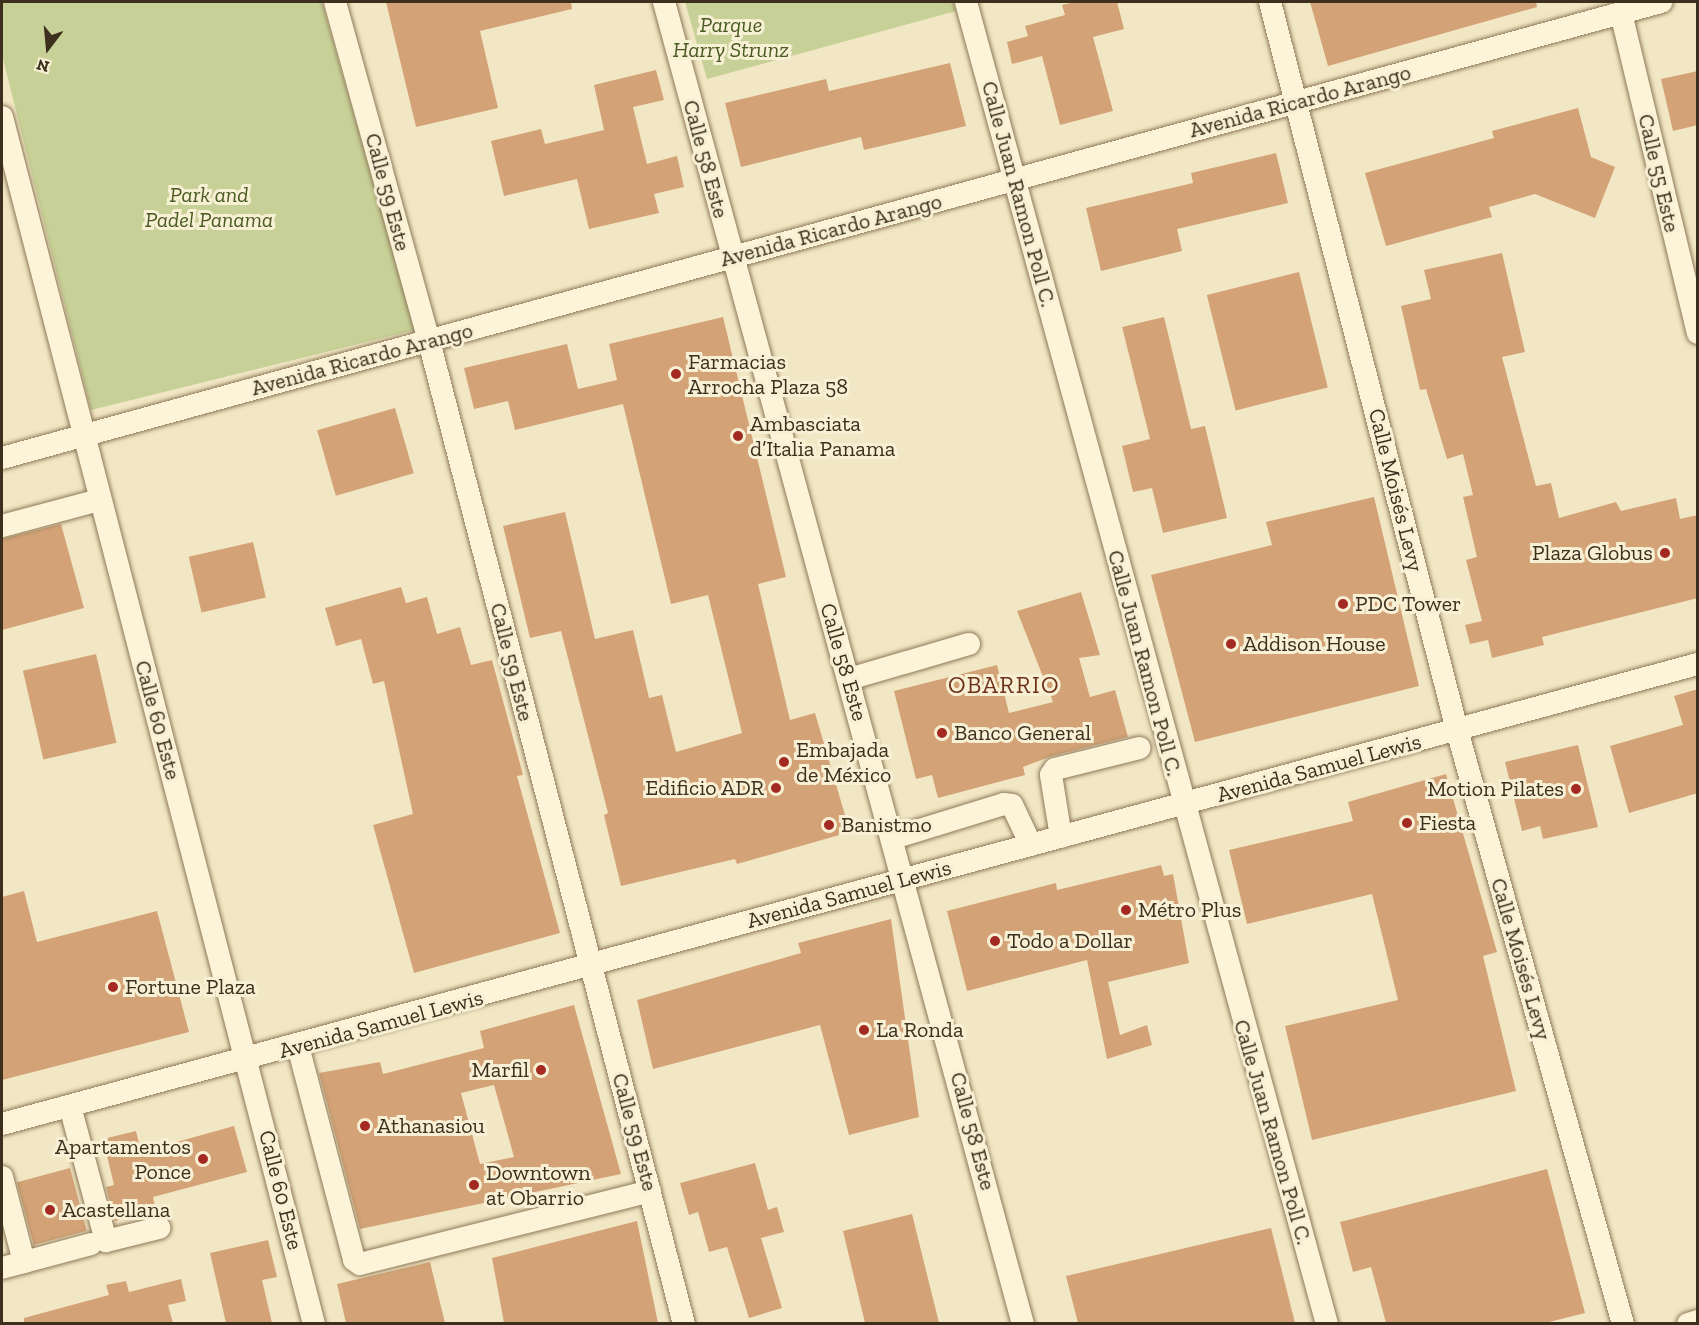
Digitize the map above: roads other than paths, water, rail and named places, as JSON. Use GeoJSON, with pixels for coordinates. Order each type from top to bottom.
{"type":"FeatureCollection","features":[{"type":"Feature","properties":{"kind":"street","name":"Calle 59 Este"},"geometry":{"type":"LineString","coordinates":[[335,2],[429,340],[684,1323]]}},
{"type":"Feature","properties":{"kind":"street","name":"Calle 58 Este"},"geometry":{"type":"LineString","coordinates":[[664,2],[904,878],[1023,1323]]}},
{"type":"Feature","properties":{"kind":"street","name":"Calle Juan Ramon Poll C."},"geometry":{"type":"LineString","coordinates":[[966,2],[1016,179],[1182,805],[1327,1323]]}},
{"type":"Feature","properties":{"kind":"street","name":"Calle Moisés Levy"},"geometry":{"type":"LineString","coordinates":[[1270,2],[1457,730],[1623,1323]]}},
{"type":"Feature","properties":{"kind":"street","name":"Avenida Ricardo Arango"},"geometry":{"type":"LineString","coordinates":[[2,458],[1660,2]]}},
{"type":"Feature","properties":{"kind":"street","name":"Calle 55 Este"},"geometry":{"type":"LineString","coordinates":[[1621,12],[1698,333]]}},
{"type":"Feature","properties":{"kind":"street","name":"Calle 60 Este"},"geometry":{"type":"LineString","coordinates":[[2,117],[82,436],[250,1060],[314,1323]]}},
{"type":"Feature","properties":{"kind":"street"},"geometry":{"type":"LineString","coordinates":[[2,526],[99,500]]}},
{"type":"Feature","properties":{"kind":"street"},"geometry":{"type":"LineString","coordinates":[[849,679],[969,645]]}},
{"type":"Feature","properties":{"kind":"street","name":"Avenida Samuel Lewis"},"geometry":{"type":"LineString","coordinates":[[2,1124],[250,1060],[904,878],[1182,805],[1698,664]]}},
{"type":"Feature","properties":{"kind":"street"},"geometry":{"type":"LineString","coordinates":[[1061,837],[1051,775],[1055,770],[1139,748]]}},
{"type":"Feature","properties":{"kind":"street"},"geometry":{"type":"LineString","coordinates":[[893,838],[1004,804],[1012,805],[1031,845]]}},
{"type":"Feature","properties":{"kind":"street"},"geometry":{"type":"LineString","coordinates":[[298,1046],[354,1260],[360,1264],[650,1191]]}},
{"type":"Feature","properties":{"kind":"street"},"geometry":{"type":"LineString","coordinates":[[70,1107],[106,1241],[159,1228]]}},
{"type":"Feature","properties":{"kind":"street"},"geometry":{"type":"LineString","coordinates":[[2,1177],[24,1262]]}},
{"type":"Feature","properties":{"kind":"street"},"geometry":{"type":"LineString","coordinates":[[2,1268],[91,1244]]}},
{"type":"Feature","properties":{"kind":"street"},"geometry":{"type":"LineString","coordinates":[[1688,1323],[1698,1321]]}},
{"type":"Feature","properties":{"kind":"place","name":"Farmacias Arrocha Plaza 58"},"geometry":{"type":"Point","coordinates":[676,374]}},
{"type":"Feature","properties":{"kind":"place","name":"Ambasciata d’Italia Panama"},"geometry":{"type":"Point","coordinates":[738,436]}},
{"type":"Feature","properties":{"kind":"place","name":"Plaza Globus"},"geometry":{"type":"Point","coordinates":[1665,553]}},
{"type":"Feature","properties":{"kind":"place","name":"PDC Tower"},"geometry":{"type":"Point","coordinates":[1343,604]}},
{"type":"Feature","properties":{"kind":"place","name":"Addison House"},"geometry":{"type":"Point","coordinates":[1231,644]}},
{"type":"Feature","properties":{"kind":"place","name":"Banco General"},"geometry":{"type":"Point","coordinates":[942,733]}},
{"type":"Feature","properties":{"kind":"place","name":"Embajada de México"},"geometry":{"type":"Point","coordinates":[784,762]}},
{"type":"Feature","properties":{"kind":"place","name":"Edificio ADR"},"geometry":{"type":"Point","coordinates":[776,788]}},
{"type":"Feature","properties":{"kind":"place","name":"Motion Pilates"},"geometry":{"type":"Point","coordinates":[1576,789]}},
{"type":"Feature","properties":{"kind":"place","name":"Fiesta"},"geometry":{"type":"Point","coordinates":[1407,823]}},
{"type":"Feature","properties":{"kind":"place","name":"Banistmo"},"geometry":{"type":"Point","coordinates":[829,825]}},
{"type":"Feature","properties":{"kind":"place","name":"Métro Plus"},"geometry":{"type":"Point","coordinates":[1126,910]}},
{"type":"Feature","properties":{"kind":"place","name":"Todo a Dollar"},"geometry":{"type":"Point","coordinates":[995,941]}},
{"type":"Feature","properties":{"kind":"place","name":"Fortune Plaza"},"geometry":{"type":"Point","coordinates":[113,987]}},
{"type":"Feature","properties":{"kind":"place","name":"La Ronda"},"geometry":{"type":"Point","coordinates":[864,1030]}},
{"type":"Feature","properties":{"kind":"place","name":"Marfil"},"geometry":{"type":"Point","coordinates":[541,1070]}},
{"type":"Feature","properties":{"kind":"place","name":"Athanasiou"},"geometry":{"type":"Point","coordinates":[365,1126]}},
{"type":"Feature","properties":{"kind":"place","name":"Apartamentos Ponce"},"geometry":{"type":"Point","coordinates":[203,1159]}},
{"type":"Feature","properties":{"kind":"place","name":"Downtown at Obarrio"},"geometry":{"type":"Point","coordinates":[474,1185]}},
{"type":"Feature","properties":{"kind":"place","name":"Acastellana"},"geometry":{"type":"Point","coordinates":[50,1210]}},
{"type":"Feature","properties":{"kind":"district","name":"OBARRIO"},"geometry":{"type":"Point","coordinates":[1004,685]}},
{"type":"Feature","properties":{"kind":"park label","name":"Parque Harry Strunz"},"geometry":{"type":"Point","coordinates":[731,36]}},
{"type":"Feature","properties":{"kind":"park label","name":"Park and Padel Panama"},"geometry":{"type":"Point","coordinates":[209,206]}}]}
